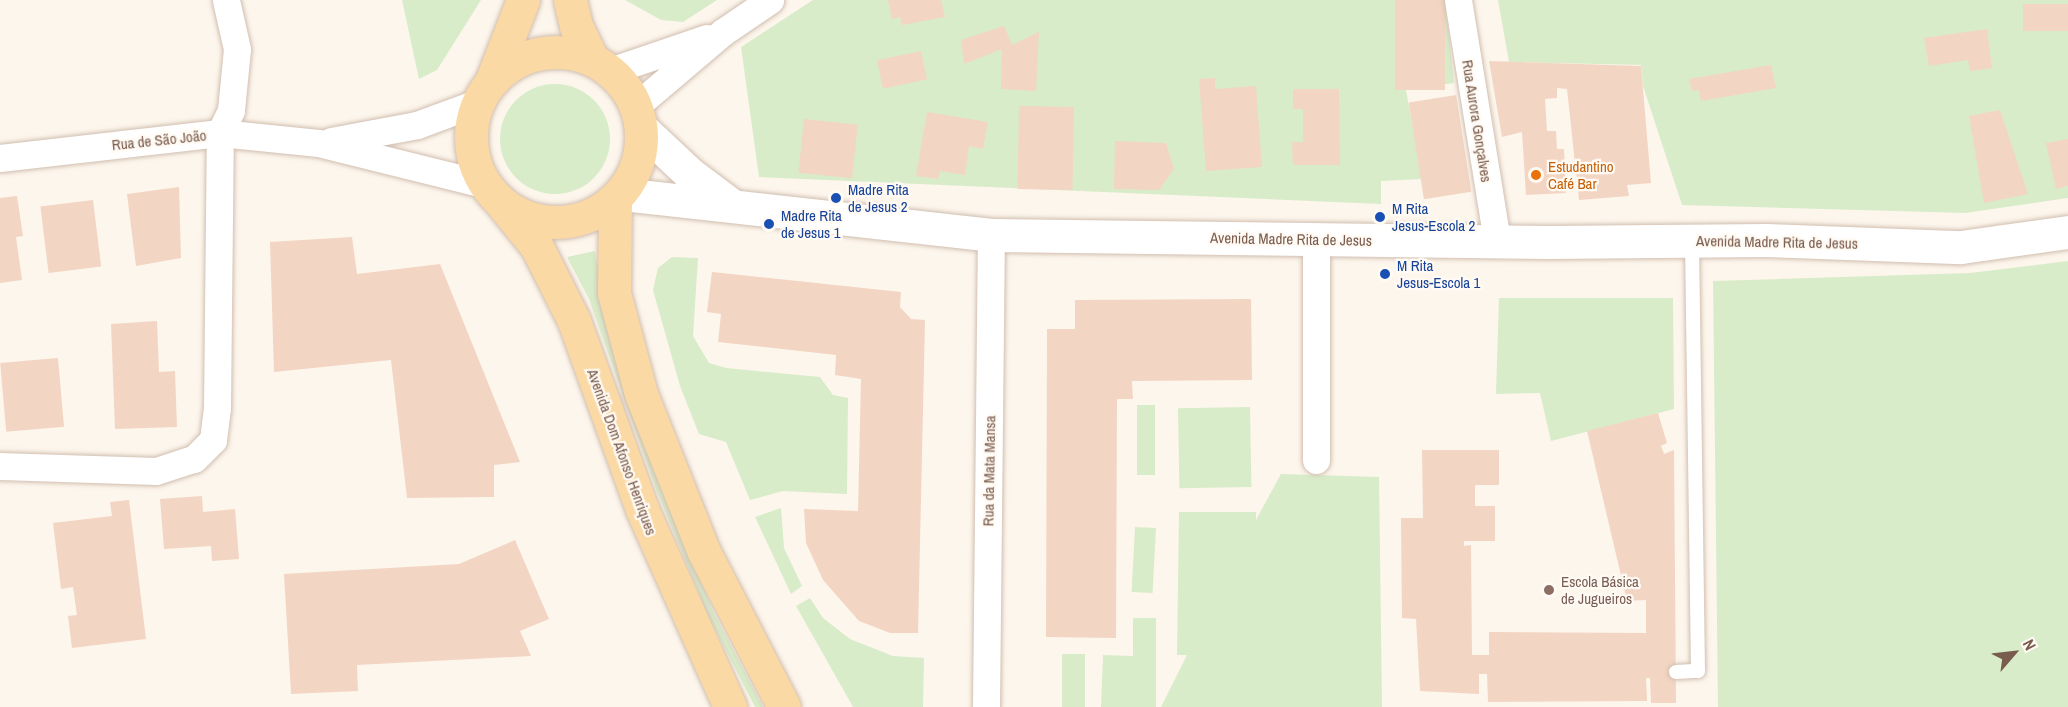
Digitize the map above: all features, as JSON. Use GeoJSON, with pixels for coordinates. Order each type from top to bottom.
{"type":"FeatureCollection","features":[{"type":"Feature","properties":{"kind":"main road"},"geometry":{"type":"LineString","coordinates":[[523,0],[470,131],[472,149],[493,194],[520,215],[560,223],[580,220],[618,197]]}},
{"type":"Feature","properties":{"kind":"main road"},"geometry":{"type":"LineString","coordinates":[[570,0],[576,26],[639,117],[640,154],[618,197],[614,293],[642,394],[704,552],[784,707]]}},
{"type":"Feature","properties":{"kind":"main road"},"geometry":{"type":"LineString","coordinates":[[484,92],[528,56],[571,52],[601,65]]}},
{"type":"Feature","properties":{"kind":"main road","name":"Avenida Dom Afonso Henriques"},"geometry":{"type":"LineString","coordinates":[[493,194],[537,248],[574,321],[642,509],[730,707]]}},
{"type":"Feature","properties":{"kind":"street"},"geometry":{"type":"LineString","coordinates":[[0,466],[156,471],[194,459],[213,440],[217,408],[220,133],[231,111],[237,49],[226,0]]}},
{"type":"Feature","properties":{"kind":"street"},"geometry":{"type":"LineString","coordinates":[[732,205],[690,174],[639,117],[723,33],[770,0]]}},
{"type":"Feature","properties":{"kind":"street","name":"Rua Aurora Gonçalves"},"geometry":{"type":"LineString","coordinates":[[1458,0],[1497,242]]}},
{"type":"Feature","properties":{"kind":"street"},"geometry":{"type":"LineString","coordinates":[[601,65],[723,33]]}},
{"type":"Feature","properties":{"kind":"street"},"geometry":{"type":"LineString","coordinates":[[318,143],[417,124],[484,92]]}},
{"type":"Feature","properties":{"kind":"street","name":"Rua de São João"},"geometry":{"type":"LineString","coordinates":[[0,158],[220,133],[318,143]]}},
{"type":"Feature","properties":{"kind":"street"},"geometry":{"type":"LineString","coordinates":[[318,143],[493,194]]}},
{"type":"Feature","properties":{"kind":"street","name":"Avenida Madre Rita de Jesus"},"geometry":{"type":"LineString","coordinates":[[618,197],[732,205],[991,236],[1497,242],[1692,241],[1961,247],[2068,232]]}},
{"type":"Feature","properties":{"kind":"street","name":"Rua da Mata Mansa"},"geometry":{"type":"LineString","coordinates":[[987,707],[991,236]]}},
{"type":"Feature","properties":{"kind":"street"},"geometry":{"type":"LineString","coordinates":[[1316,239],[1316,460]]}},
{"type":"Feature","properties":{"kind":"lane"},"geometry":{"type":"LineString","coordinates":[[1676,672],[1698,671],[1692,241]]}},
{"type":"Feature","properties":{"kind":"green space"},"geometry":{"type":"Polygon","coordinates":[[[402,0],[481,0],[437,70],[419,79],[402,0]]]}},
{"type":"Feature","properties":{"kind":"green space"},"geometry":{"type":"Polygon","coordinates":[[[625,0],[717,0],[683,22],[661,20],[625,0]]]}},
{"type":"Feature","properties":{"kind":"green space"},"geometry":{"type":"Polygon","coordinates":[[[813,0],[1445,0],[1454,83],[1406,90],[1422,179],[1381,181],[1381,204],[759,177],[741,47],[813,0]]]}},
{"type":"Feature","properties":{"kind":"green space"},"geometry":{"type":"Polygon","coordinates":[[[1498,0],[2068,0],[2068,198],[1965,213],[1682,205],[1643,86],[1641,65],[1509,62],[1498,0]]]}},
{"type":"Feature","properties":{"kind":"green space"},"geometry":{"type":"Polygon","coordinates":[[[555,84],[576,89],[594,100],[605,118],[610,139],[605,160],[594,178],[576,189],[555,194],[534,189],[516,178],[505,160],[500,139],[505,118],[516,100],[534,89],[555,84]]]}},
{"type":"Feature","properties":{"kind":"green space"},"geometry":{"type":"Polygon","coordinates":[[[595,251],[608,334],[664,495],[714,613],[763,707],[755,707],[709,617],[657,492],[589,299],[567,257],[595,251]]]}},
{"type":"Feature","properties":{"kind":"green space"},"geometry":{"type":"Polygon","coordinates":[[[672,257],[698,258],[693,336],[709,363],[726,368],[820,377],[833,395],[848,398],[847,494],[783,491],[750,500],[726,442],[699,434],[680,386],[653,290],[658,268],[672,257]]]}},
{"type":"Feature","properties":{"kind":"green space"},"geometry":{"type":"Polygon","coordinates":[[[2068,261],[2068,707],[1718,707],[1713,281],[1970,273],[2068,261]]]}},
{"type":"Feature","properties":{"kind":"green space"},"geometry":{"type":"Polygon","coordinates":[[[1499,298],[1673,298],[1674,409],[1551,441],[1540,393],[1496,394],[1499,298]]]}},
{"type":"Feature","properties":{"kind":"green space"},"geometry":{"type":"Polygon","coordinates":[[[1137,405],[1155,405],[1155,475],[1137,475],[1137,405]]]}},
{"type":"Feature","properties":{"kind":"green space"},"geometry":{"type":"Polygon","coordinates":[[[1250,407],[1251,487],[1179,488],[1178,408],[1250,407]]]}},
{"type":"Feature","properties":{"kind":"green space"},"geometry":{"type":"Polygon","coordinates":[[[1281,474],[1379,477],[1382,707],[1161,707],[1187,655],[1177,655],[1179,512],[1256,512],[1256,520],[1281,474]]]}},
{"type":"Feature","properties":{"kind":"green space"},"geometry":{"type":"Polygon","coordinates":[[[781,508],[784,548],[802,586],[791,594],[755,517],[781,508]]]}},
{"type":"Feature","properties":{"kind":"green space"},"geometry":{"type":"Polygon","coordinates":[[[1135,527],[1156,528],[1153,593],[1132,592],[1135,527]]]}},
{"type":"Feature","properties":{"kind":"green space"},"geometry":{"type":"Polygon","coordinates":[[[810,598],[823,618],[850,639],[893,656],[924,658],[923,707],[853,707],[796,606],[810,598]]]}},
{"type":"Feature","properties":{"kind":"green space"},"geometry":{"type":"Polygon","coordinates":[[[1133,618],[1156,618],[1156,707],[1101,707],[1103,655],[1133,656],[1133,618]]]}},
{"type":"Feature","properties":{"kind":"green space"},"geometry":{"type":"Polygon","coordinates":[[[1062,654],[1085,654],[1085,707],[1062,707],[1062,654]]]}},
{"type":"Feature","properties":{"kind":"building"},"geometry":{"type":"Polygon","coordinates":[[[888,0],[941,0],[945,17],[902,25],[900,17],[892,19],[888,0]]]}},
{"type":"Feature","properties":{"kind":"building"},"geometry":{"type":"Polygon","coordinates":[[[1395,0],[1445,0],[1445,90],[1395,90],[1395,0]]]}},
{"type":"Feature","properties":{"kind":"building"},"geometry":{"type":"Polygon","coordinates":[[[2023,4],[2068,4],[2068,31],[2023,31],[2023,4]]]}},
{"type":"Feature","properties":{"kind":"building"},"geometry":{"type":"Polygon","coordinates":[[[1004,26],[1012,45],[1039,32],[1036,91],[1001,89],[1002,49],[964,64],[961,40],[1004,26]]]}},
{"type":"Feature","properties":{"kind":"building"},"geometry":{"type":"Polygon","coordinates":[[[1987,29],[1992,68],[1970,71],[1968,60],[1929,66],[1924,38],[1987,29]]]}},
{"type":"Feature","properties":{"kind":"building"},"geometry":{"type":"Polygon","coordinates":[[[921,51],[927,79],[883,89],[877,60],[921,51]]]}},
{"type":"Feature","properties":{"kind":"building"},"geometry":{"type":"Polygon","coordinates":[[[1489,61],[1641,66],[1651,183],[1627,185],[1629,196],[1579,200],[1567,89],[1557,88],[1557,98],[1545,99],[1547,131],[1556,131],[1557,149],[1564,149],[1566,193],[1526,195],[1522,132],[1502,137],[1489,61]]]}},
{"type":"Feature","properties":{"kind":"building"},"geometry":{"type":"Polygon","coordinates":[[[1771,65],[1776,88],[1701,101],[1699,90],[1692,91],[1689,79],[1771,65]]]}},
{"type":"Feature","properties":{"kind":"building"},"geometry":{"type":"Polygon","coordinates":[[[1215,78],[1215,89],[1256,86],[1262,167],[1206,171],[1199,79],[1215,78]]]}},
{"type":"Feature","properties":{"kind":"building"},"geometry":{"type":"Polygon","coordinates":[[[1293,89],[1339,89],[1340,165],[1293,165],[1292,142],[1303,142],[1303,109],[1293,109],[1293,89]]]}},
{"type":"Feature","properties":{"kind":"building"},"geometry":{"type":"Polygon","coordinates":[[[1456,95],[1471,192],[1424,199],[1409,103],[1456,95]]]}},
{"type":"Feature","properties":{"kind":"building"},"geometry":{"type":"Polygon","coordinates":[[[1019,106],[1074,107],[1073,190],[1018,189],[1019,106]]]}},
{"type":"Feature","properties":{"kind":"building"},"geometry":{"type":"Polygon","coordinates":[[[2000,110],[2028,194],[1984,203],[1969,116],[2000,110]]]}},
{"type":"Feature","properties":{"kind":"building"},"geometry":{"type":"Polygon","coordinates":[[[927,112],[988,122],[983,149],[969,146],[965,175],[940,171],[938,179],[916,176],[927,112]]]}},
{"type":"Feature","properties":{"kind":"building"},"geometry":{"type":"Polygon","coordinates":[[[804,119],[858,125],[852,178],[798,173],[804,119]]]}},
{"type":"Feature","properties":{"kind":"building"},"geometry":{"type":"Polygon","coordinates":[[[2068,139],[2068,186],[2056,189],[2046,143],[2068,139]]]}},
{"type":"Feature","properties":{"kind":"building"},"geometry":{"type":"Polygon","coordinates":[[[1115,141],[1166,143],[1174,169],[1159,190],[1114,189],[1115,141]]]}},
{"type":"Feature","properties":{"kind":"building"},"geometry":{"type":"Polygon","coordinates":[[[179,187],[181,258],[136,266],[127,194],[179,187]]]}},
{"type":"Feature","properties":{"kind":"building"},"geometry":{"type":"Polygon","coordinates":[[[17,196],[23,236],[16,237],[22,280],[0,283],[0,198],[17,196]]]}},
{"type":"Feature","properties":{"kind":"building"},"geometry":{"type":"Polygon","coordinates":[[[93,200],[101,267],[49,273],[40,206],[93,200]]]}},
{"type":"Feature","properties":{"kind":"building"},"geometry":{"type":"Polygon","coordinates":[[[352,237],[357,274],[440,264],[520,462],[494,465],[494,497],[407,498],[391,360],[274,372],[270,242],[352,237]]]}},
{"type":"Feature","properties":{"kind":"building"},"geometry":{"type":"Polygon","coordinates":[[[712,272],[901,292],[900,307],[911,319],[925,320],[918,633],[890,633],[859,621],[823,580],[806,543],[804,509],[858,511],[861,379],[835,375],[836,355],[718,342],[721,314],[707,312],[712,272]]]}},
{"type":"Feature","properties":{"kind":"building"},"geometry":{"type":"Polygon","coordinates":[[[1251,299],[1252,380],[1132,381],[1133,399],[1117,399],[1116,638],[1046,637],[1047,329],[1075,329],[1075,300],[1251,299]]]}},
{"type":"Feature","properties":{"kind":"building"},"geometry":{"type":"Polygon","coordinates":[[[157,321],[159,372],[175,371],[177,427],[115,429],[111,324],[157,321]]]}},
{"type":"Feature","properties":{"kind":"building"},"geometry":{"type":"Polygon","coordinates":[[[58,358],[64,427],[6,432],[0,363],[58,358]]]}},
{"type":"Feature","properties":{"kind":"building"},"geometry":{"type":"Polygon","coordinates":[[[1658,413],[1667,443],[1661,446],[1664,454],[1674,450],[1676,703],[1651,703],[1650,678],[1646,678],[1647,701],[1488,702],[1487,674],[1479,674],[1479,694],[1420,691],[1416,619],[1402,618],[1401,518],[1423,518],[1422,450],[1499,450],[1499,485],[1475,485],[1475,506],[1495,506],[1495,541],[1464,541],[1464,546],[1471,545],[1472,655],[1489,655],[1489,632],[1646,633],[1646,600],[1627,601],[1587,431],[1658,413]]]}},
{"type":"Feature","properties":{"kind":"building"},"geometry":{"type":"Polygon","coordinates":[[[202,496],[203,512],[235,509],[239,559],[212,561],[211,546],[164,549],[160,499],[202,496]]]}},
{"type":"Feature","properties":{"kind":"building"},"geometry":{"type":"Polygon","coordinates":[[[129,500],[146,639],[72,648],[68,616],[77,615],[73,587],[61,589],[53,523],[112,516],[110,502],[129,500]]]}},
{"type":"Feature","properties":{"kind":"building"},"geometry":{"type":"Polygon","coordinates":[[[515,540],[549,619],[520,631],[531,656],[357,665],[358,691],[291,694],[284,574],[459,564],[515,540]]]}},
{"type":"Feature","properties":{"kind":"place","name":"Estudantino Café Bar"},"geometry":{"type":"Point","coordinates":[1536,175]}},
{"type":"Feature","properties":{"kind":"place","name":"Madre Rita de Jesus 2"},"geometry":{"type":"Point","coordinates":[836,198]}},
{"type":"Feature","properties":{"kind":"place","name":"M Rita Jesus-Escola 2"},"geometry":{"type":"Point","coordinates":[1380,217]}},
{"type":"Feature","properties":{"kind":"place","name":"Madre Rita de Jesus 1"},"geometry":{"type":"Point","coordinates":[769,224]}},
{"type":"Feature","properties":{"kind":"place","name":"M Rita Jesus-Escola 1"},"geometry":{"type":"Point","coordinates":[1385,274]}},
{"type":"Feature","properties":{"kind":"place","name":"Escola Básica de Jugueiros"},"geometry":{"type":"Point","coordinates":[1549,590]}}]}
